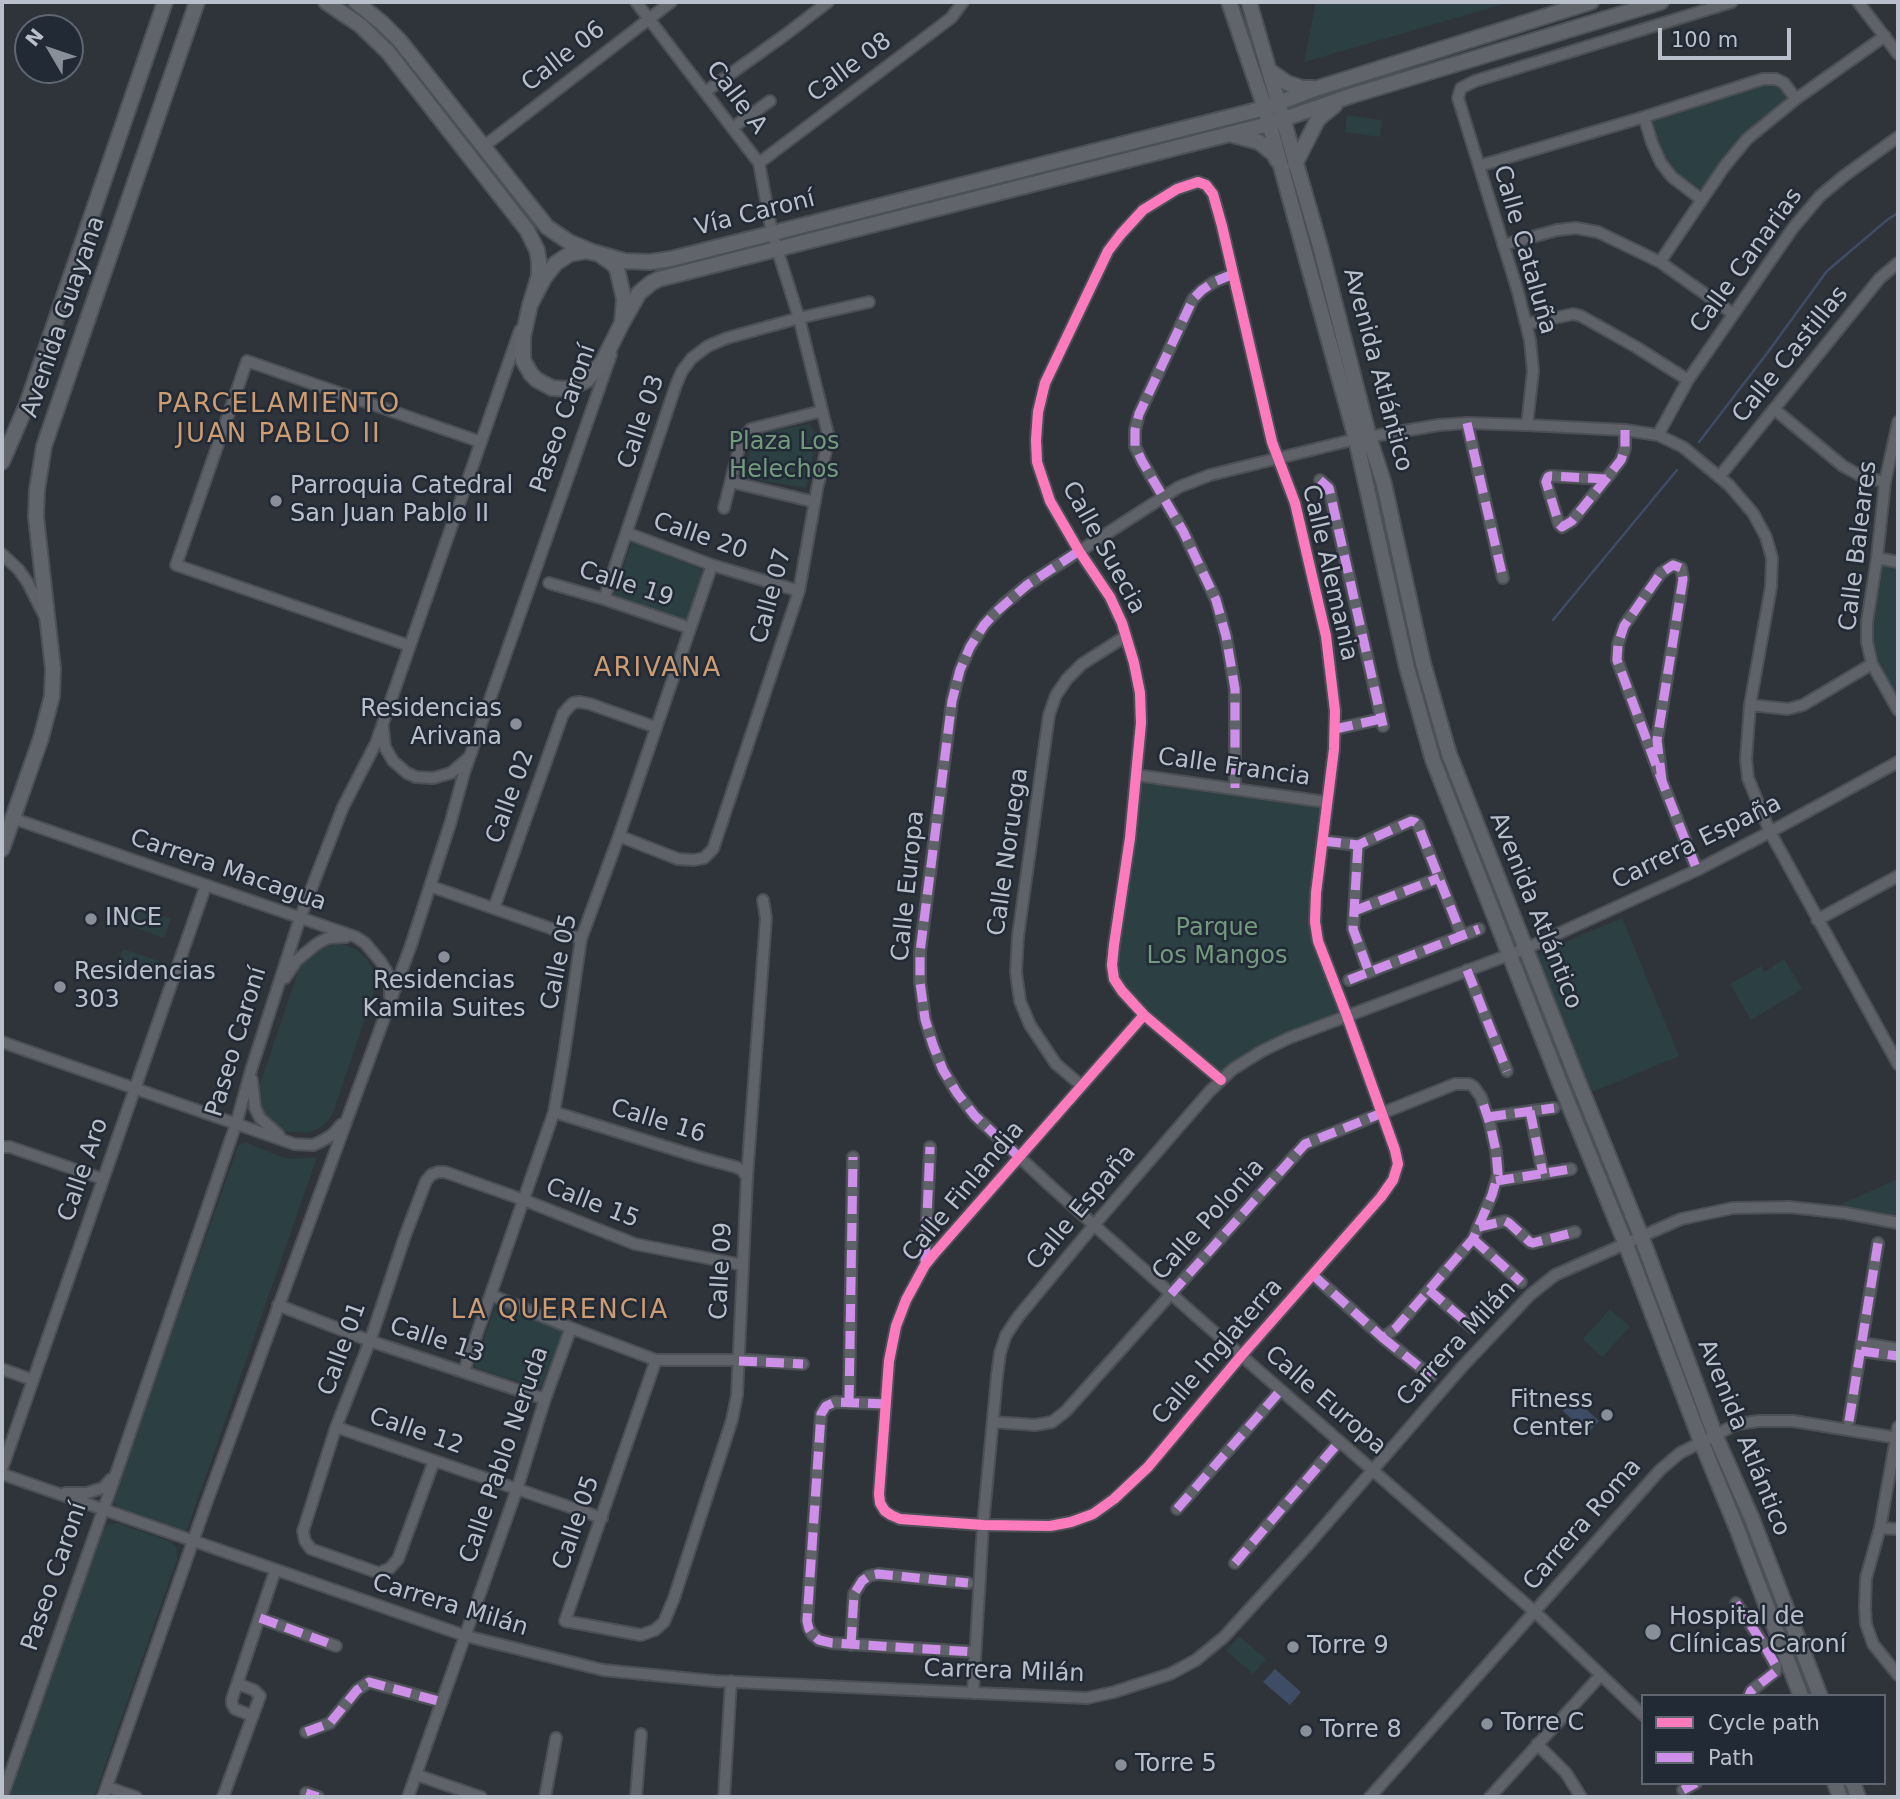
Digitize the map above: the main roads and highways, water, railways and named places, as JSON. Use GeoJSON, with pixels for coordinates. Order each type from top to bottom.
{"type":"FeatureCollection","features":[{"type":"Feature","properties":{"kind":"main road","name":"Avenida Guayana"},"geometry":{"type":"LineString","coordinates":[[2,462],[27,404],[165,2]]}},
{"type":"Feature","properties":{"kind":"main road","name":"Avenida Guayana"},"geometry":{"type":"LineString","coordinates":[[2,849],[41,738],[52,696],[53,668],[36,517],[44,446],[197,2]]}},
{"type":"Feature","properties":{"kind":"main road"},"geometry":{"type":"LineString","coordinates":[[167,87],[208,2]]}},
{"type":"Feature","properties":{"kind":"main road"},"geometry":{"type":"LineString","coordinates":[[326,2],[372,35],[388,52],[533,239],[537,250],[539,275],[530,305]]}},
{"type":"Feature","properties":{"kind":"main road"},"geometry":{"type":"LineString","coordinates":[[1229,2],[1255,81],[1256,92],[1243,114]]}},
{"type":"Feature","properties":{"kind":"main road"},"geometry":{"type":"LineString","coordinates":[[1248,2],[1270,71],[1272,105]]}},
{"type":"Feature","properties":{"kind":"main road","name":"Vía Caroní"},"geometry":{"type":"LineString","coordinates":[[360,3],[400,41],[547,227],[569,242],[593,252],[638,262],[662,261],[1243,114],[1591,2]]}},
{"type":"Feature","properties":{"kind":"main road","name":"Vía Caroní"},"geometry":{"type":"LineString","coordinates":[[622,323],[634,300],[651,283],[668,276],[1276,121],[1661,2]]}},
{"type":"Feature","properties":{"kind":"main road"},"geometry":{"type":"LineString","coordinates":[[1270,71],[1287,83],[1302,88],[1318,88]]}},
{"type":"Feature","properties":{"kind":"main road"},"geometry":{"type":"LineString","coordinates":[[1255,81],[1272,105]]}},
{"type":"Feature","properties":{"kind":"main road"},"geometry":{"type":"LineString","coordinates":[[1228,134],[1259,142],[1288,166],[1318,119],[1350,96]]}},
{"type":"Feature","properties":{"kind":"main road","name":"Avenida Atlántico"},"geometry":{"type":"LineString","coordinates":[[1272,105],[1363,438],[1407,668],[1433,760],[1625,1242],[1800,1694]]}},
{"type":"Feature","properties":{"kind":"main road","name":"Paseo Caroní"},"geometry":{"type":"LineString","coordinates":[[593,252],[613,264],[620,275],[624,299],[622,323],[603,361],[587,380],[569,389],[552,388],[537,380],[523,360],[523,337],[530,305],[544,278],[556,263],[570,254],[593,252]]}},
{"type":"Feature","properties":{"kind":"main road","name":"Avenida Atlántico"},"geometry":{"type":"LineString","coordinates":[[1363,438],[1384,484],[1423,663],[1449,754],[1641,1236],[1715,1435],[1752,1519],[1818,1694]]}},
{"type":"Feature","properties":{"kind":"water"},"geometry":{"type":"Polygon","coordinates":[[[1574,1398],[1599,1421],[1588,1433],[1563,1411],[1574,1398]]]}},
{"type":"Feature","properties":{"kind":"water"},"geometry":{"type":"Polygon","coordinates":[[[1275,1669],[1301,1692],[1290,1705],[1263,1682],[1275,1669]]]}},
{"type":"Feature","properties":{"kind":"waterway"},"geometry":{"type":"LineString","coordinates":[[1699,442],[1827,271],[1898,213]]}},
{"type":"Feature","properties":{"kind":"waterway"},"geometry":{"type":"LineString","coordinates":[[1553,620],[1677,470]]}},
{"type":"Feature","properties":{"kind":"place","name":"Parroquia Catedral San Juan Pablo II"},"geometry":{"type":"Point","coordinates":[276,501]}},
{"type":"Feature","properties":{"kind":"place","name":"Residencias Arivana"},"geometry":{"type":"Point","coordinates":[516,724]}},
{"type":"Feature","properties":{"kind":"place","name":"INCE"},"geometry":{"type":"Point","coordinates":[91,919]}},
{"type":"Feature","properties":{"kind":"place","name":"Residencias Kamila Suites"},"geometry":{"type":"Point","coordinates":[444,957]}},
{"type":"Feature","properties":{"kind":"place","name":"Residencias 303"},"geometry":{"type":"Point","coordinates":[60,987]}},
{"type":"Feature","properties":{"kind":"place","name":"Fitness Center"},"geometry":{"type":"Point","coordinates":[1607,1415]}},
{"type":"Feature","properties":{"kind":"place","name":"Hospital de Clínicas Caroní"},"geometry":{"type":"Point","coordinates":[1653,1632]}},
{"type":"Feature","properties":{"kind":"place","name":"Torre 9"},"geometry":{"type":"Point","coordinates":[1293,1647]}},
{"type":"Feature","properties":{"kind":"place","name":"Torre C"},"geometry":{"type":"Point","coordinates":[1487,1724]}},
{"type":"Feature","properties":{"kind":"place","name":"Torre 8"},"geometry":{"type":"Point","coordinates":[1306,1731]}},
{"type":"Feature","properties":{"kind":"place","name":"Torre 5"},"geometry":{"type":"Point","coordinates":[1121,1765]}},
{"type":"Feature","properties":{"kind":"district","name":"PARCELAMIENTO JUAN PABLO II"},"geometry":{"type":"Point","coordinates":[279,420]}},
{"type":"Feature","properties":{"kind":"district","name":"ARIVANA"},"geometry":{"type":"Point","coordinates":[658,669]}},
{"type":"Feature","properties":{"kind":"district","name":"LA QUERENCIA"},"geometry":{"type":"Point","coordinates":[560,1311]}},
{"type":"Feature","properties":{"kind":"park label","name":"Plaza Los Helechos"},"geometry":{"type":"Point","coordinates":[784,457]}},
{"type":"Feature","properties":{"kind":"park label","name":"Parque Los Mangos"},"geometry":{"type":"Point","coordinates":[1217,943]}}]}
